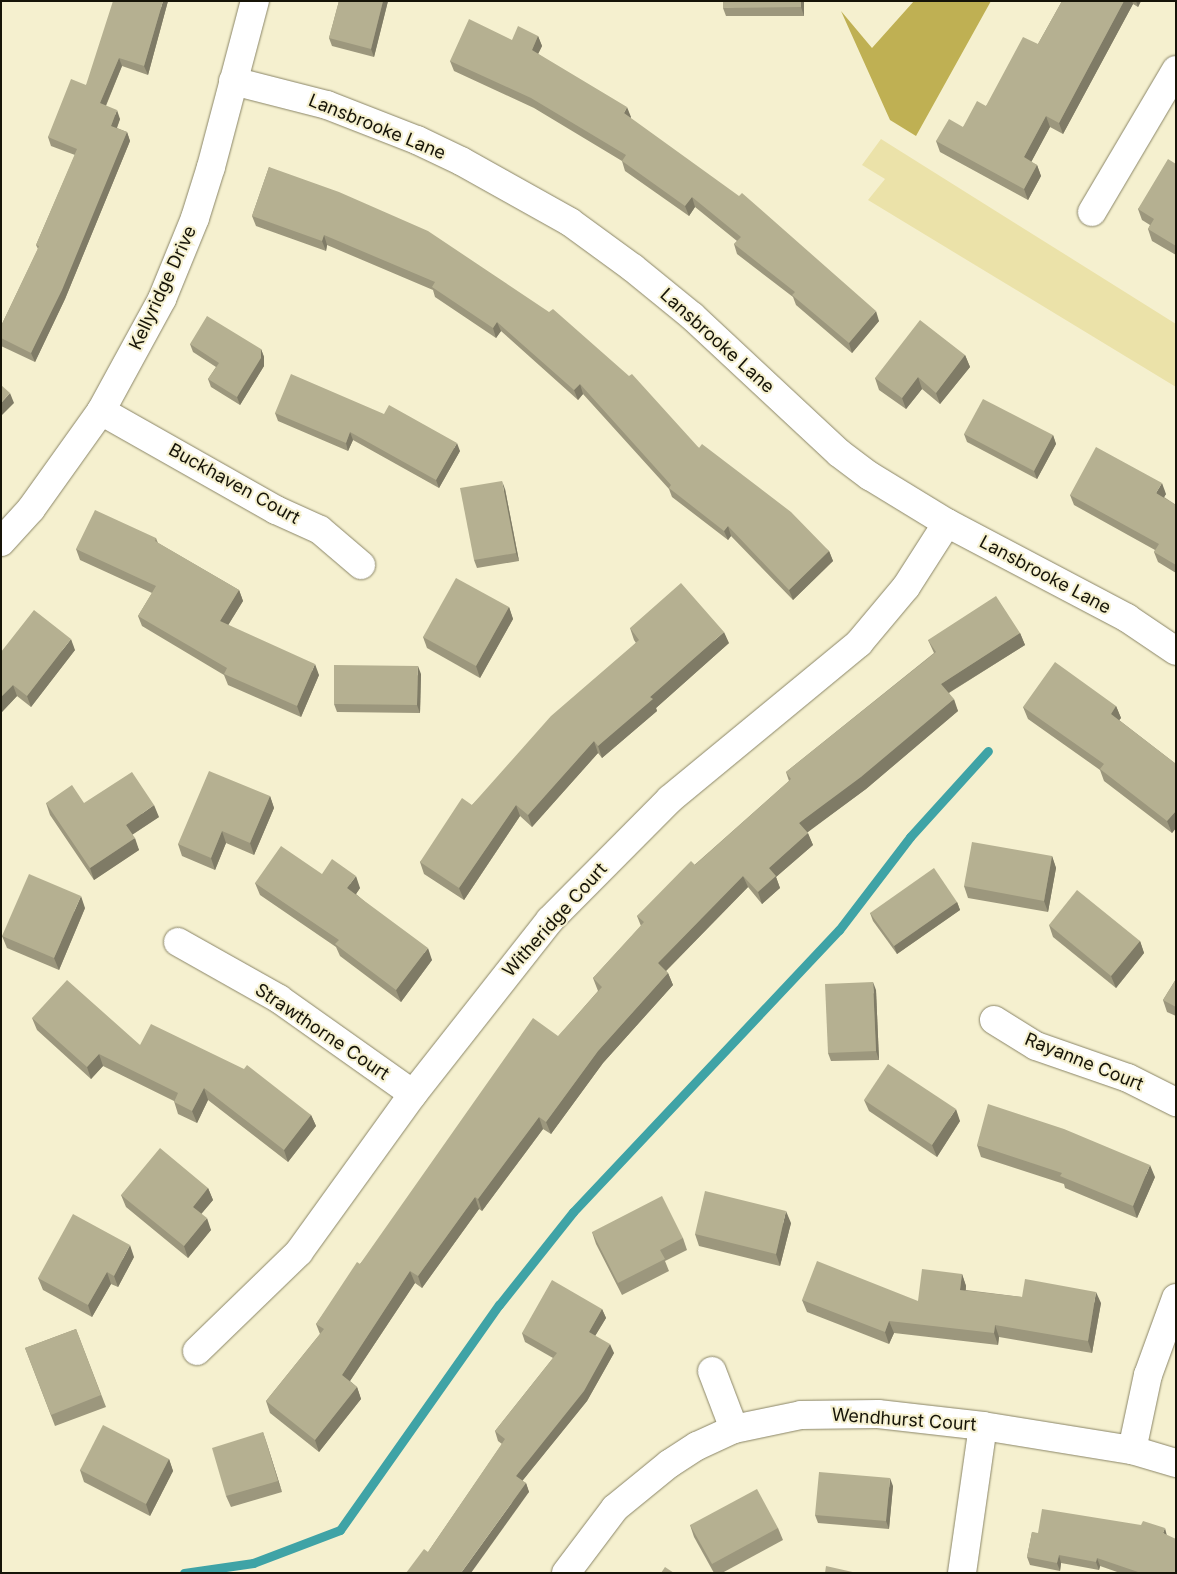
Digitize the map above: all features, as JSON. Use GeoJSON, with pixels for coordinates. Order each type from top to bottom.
{"type":"FeatureCollection","features":[{"type":"Feature","properties":{"kind":"street","name":"Kellyridge Drive"},"geometry":{"type":"LineString","coordinates":[[1,542],[31,509],[101,411],[145,334],[177,263],[212,167],[254,1]]}},
{"type":"Feature","properties":{"kind":"street"},"geometry":{"type":"LineString","coordinates":[[1092,212],[1168,100],[1176,70]]}},
{"type":"Feature","properties":{"kind":"street","name":"Lansbrooke Lane"},"geometry":{"type":"LineString","coordinates":[[233,81],[327,105],[416,140],[469,165],[570,222],[633,268],[692,316],[839,453],[947,523],[1053,577],[1176,651]]}},
{"type":"Feature","properties":{"kind":"street","name":"Buckhaven Court"},"geometry":{"type":"LineString","coordinates":[[101,411],[276,510],[320,530],[361,565]]}},
{"type":"Feature","properties":{"kind":"street","name":"Witheridge Court"},"geometry":{"type":"LineString","coordinates":[[197,1351],[299,1252],[413,1094],[550,920],[670,799],[859,643],[906,587],[947,523]]}},
{"type":"Feature","properties":{"kind":"street","name":"Strawthorne Court"},"geometry":{"type":"LineString","coordinates":[[178,942],[279,999],[413,1094]]}},
{"type":"Feature","properties":{"kind":"street","name":"Rayanne Court"},"geometry":{"type":"LineString","coordinates":[[994,1020],[1036,1046],[1128,1078],[1176,1102]]}},
{"type":"Feature","properties":{"kind":"street"},"geometry":{"type":"LineString","coordinates":[[1132,1450],[1148,1375],[1176,1298]]}},
{"type":"Feature","properties":{"kind":"street"},"geometry":{"type":"LineString","coordinates":[[712,1371],[734,1429]]}},
{"type":"Feature","properties":{"kind":"street","name":"Wendhurst Court"},"geometry":{"type":"LineString","coordinates":[[566,1573],[598,1526],[629,1494],[697,1446],[734,1429],[801,1415],[838,1413],[983,1426],[1132,1450],[1176,1463]]}},
{"type":"Feature","properties":{"kind":"street"},"geometry":{"type":"LineString","coordinates":[[962,1573],[983,1426]]}},
{"type":"Feature","properties":{"kind":"shaded area"},"geometry":{"type":"Polygon","coordinates":[[[914,1],[991,1],[916,136],[890,120],[841,11],[872,48],[914,1]]]}},
{"type":"Feature","properties":{"kind":"shaded area"},"geometry":{"type":"Polygon","coordinates":[[[881,139],[1176,324],[1176,387],[868,200],[885,179],[862,165],[881,139]]]}},
{"type":"Feature","properties":{"kind":"building"},"geometry":{"type":"Polygon","coordinates":[[[113,1],[163,1],[144,66],[119,58],[100,103],[117,110],[111,126],[127,132],[62,290],[31,353],[1,338],[1,326],[39,246],[36,245],[77,149],[48,137],[71,79],[86,85],[113,1]]]}},
{"type":"Feature","properties":{"kind":"building"},"geometry":{"type":"Polygon","coordinates":[[[339,1],[383,1],[371,49],[329,38],[339,1]]]}},
{"type":"Feature","properties":{"kind":"building"},"geometry":{"type":"Polygon","coordinates":[[[723,1],[801,1],[801,7],[723,8],[723,1]]]}},
{"type":"Feature","properties":{"kind":"building"},"geometry":{"type":"Polygon","coordinates":[[[1062,1],[1124,1],[1059,123],[1046,116],[1024,157],[1037,165],[1024,189],[936,141],[949,119],[963,127],[977,101],[986,106],[1023,37],[1038,44],[1062,1]]]}},
{"type":"Feature","properties":{"kind":"building"},"geometry":{"type":"Polygon","coordinates":[[[469,19],[512,40],[518,26],[538,36],[532,50],[627,107],[624,113],[739,196],[742,193],[876,311],[849,343],[792,295],[795,292],[734,244],[741,237],[692,197],[685,206],[622,161],[626,155],[531,98],[450,61],[469,19]]]}},
{"type":"Feature","properties":{"kind":"building"},"geometry":{"type":"Polygon","coordinates":[[[1168,159],[1176,164],[1176,246],[1148,229],[1154,219],[1138,209],[1168,159]]]}},
{"type":"Feature","properties":{"kind":"building"},"geometry":{"type":"Polygon","coordinates":[[[269,167],[339,192],[428,231],[549,312],[553,309],[629,376],[632,374],[699,448],[702,444],[791,512],[829,551],[789,590],[728,526],[724,531],[669,488],[671,485],[580,384],[574,390],[497,322],[493,328],[432,287],[435,282],[324,235],[322,241],[252,216],[269,167]]]}},
{"type":"Feature","properties":{"kind":"building"},"geometry":{"type":"Polygon","coordinates":[[[207,316],[261,349],[261,358],[237,397],[208,379],[219,363],[190,344],[207,316]]]}},
{"type":"Feature","properties":{"kind":"building"},"geometry":{"type":"Polygon","coordinates":[[[920,320],[965,355],[936,393],[918,377],[902,398],[875,378],[920,320]]]}},
{"type":"Feature","properties":{"kind":"building"},"geometry":{"type":"Polygon","coordinates":[[[291,374],[384,414],[389,405],[457,443],[436,480],[350,432],[346,443],[275,413],[291,374]]]}},
{"type":"Feature","properties":{"kind":"building"},"geometry":{"type":"Polygon","coordinates":[[[1,385],[10,393],[1,403],[1,385]]]}},
{"type":"Feature","properties":{"kind":"building"},"geometry":{"type":"Polygon","coordinates":[[[983,399],[1053,435],[1034,471],[964,434],[983,399]]]}},
{"type":"Feature","properties":{"kind":"building"},"geometry":{"type":"Polygon","coordinates":[[[1096,447],[1162,483],[1156,493],[1176,505],[1176,565],[1154,552],[1159,544],[1070,495],[1096,447]]]}},
{"type":"Feature","properties":{"kind":"building"},"geometry":{"type":"Polygon","coordinates":[[[502,481],[516,553],[474,560],[460,488],[502,481]]]}},
{"type":"Feature","properties":{"kind":"building"},"geometry":{"type":"Polygon","coordinates":[[[95,510],[156,538],[155,541],[239,590],[220,621],[315,664],[297,706],[224,674],[227,668],[138,616],[156,586],[76,549],[95,510]]]}},
{"type":"Feature","properties":{"kind":"building"},"geometry":{"type":"Polygon","coordinates":[[[456,578],[509,607],[476,666],[423,637],[456,578]]]}},
{"type":"Feature","properties":{"kind":"building"},"geometry":{"type":"Polygon","coordinates":[[[681,583],[724,632],[650,697],[653,699],[598,746],[594,741],[528,815],[516,805],[459,888],[420,862],[462,798],[472,805],[551,716],[639,640],[630,628],[681,583]]]}},
{"type":"Feature","properties":{"kind":"building"},"geometry":{"type":"Polygon","coordinates":[[[996,596],[1020,633],[941,684],[954,699],[861,777],[799,823],[808,833],[769,868],[776,876],[758,892],[743,876],[658,963],[668,973],[598,1051],[546,1122],[539,1117],[478,1199],[475,1197],[418,1276],[410,1271],[342,1375],[357,1387],[315,1440],[266,1401],[324,1329],[316,1324],[357,1262],[360,1264],[533,1018],[558,1036],[602,987],[593,978],[644,922],[637,916],[691,861],[695,865],[791,779],[786,772],[936,652],[928,640],[996,596]]]}},
{"type":"Feature","properties":{"kind":"building"},"geometry":{"type":"Polygon","coordinates":[[[34,610],[71,639],[27,696],[13,685],[1,697],[1,652],[34,610]]]}},
{"type":"Feature","properties":{"kind":"building"},"geometry":{"type":"Polygon","coordinates":[[[1055,662],[1116,706],[1111,714],[1176,764],[1176,811],[1167,821],[1100,769],[1104,764],[1023,707],[1055,662]]]}},
{"type":"Feature","properties":{"kind":"building"},"geometry":{"type":"Polygon","coordinates":[[[334,665],[418,666],[417,705],[334,704],[334,665]]]}},
{"type":"Feature","properties":{"kind":"building"},"geometry":{"type":"Polygon","coordinates":[[[209,771],[270,796],[250,843],[222,831],[211,858],[178,844],[209,771]]]}},
{"type":"Feature","properties":{"kind":"building"},"geometry":{"type":"Polygon","coordinates":[[[132,772],[154,805],[126,825],[135,838],[90,868],[46,803],[72,785],[84,803],[132,772]]]}},
{"type":"Feature","properties":{"kind":"building"},"geometry":{"type":"Polygon","coordinates":[[[972,842],[1052,856],[1044,901],[964,886],[972,842]]]}},
{"type":"Feature","properties":{"kind":"building"},"geometry":{"type":"Polygon","coordinates":[[[281,846],[322,874],[332,859],[356,876],[347,888],[428,948],[396,990],[335,944],[339,940],[255,883],[281,846]]]}},
{"type":"Feature","properties":{"kind":"building"},"geometry":{"type":"Polygon","coordinates":[[[934,868],[957,902],[894,946],[870,913],[934,868]]]}},
{"type":"Feature","properties":{"kind":"building"},"geometry":{"type":"Polygon","coordinates":[[[29,874],[81,896],[54,958],[2,936],[29,874]]]}},
{"type":"Feature","properties":{"kind":"building"},"geometry":{"type":"Polygon","coordinates":[[[1077,890],[1140,941],[1111,976],[1049,925],[1077,890]]]}},
{"type":"Feature","properties":{"kind":"building"},"geometry":{"type":"Polygon","coordinates":[[[1176,979],[1176,1007],[1163,1000],[1176,979]]]}},
{"type":"Feature","properties":{"kind":"building"},"geometry":{"type":"Polygon","coordinates":[[[67,980],[140,1045],[151,1024],[244,1069],[247,1065],[311,1115],[284,1150],[204,1088],[192,1111],[174,1102],[178,1093],[99,1054],[87,1067],[32,1018],[67,980]]]}},
{"type":"Feature","properties":{"kind":"building"},"geometry":{"type":"Polygon","coordinates":[[[873,982],[876,1051],[828,1053],[825,984],[873,982]]]}},
{"type":"Feature","properties":{"kind":"building"},"geometry":{"type":"Polygon","coordinates":[[[888,1064],[956,1109],[932,1145],[864,1100],[888,1064]]]}},
{"type":"Feature","properties":{"kind":"building"},"geometry":{"type":"Polygon","coordinates":[[[988,1104],[1064,1129],[1150,1165],[1133,1206],[1060,1176],[1062,1173],[977,1145],[988,1104]]]}},
{"type":"Feature","properties":{"kind":"building"},"geometry":{"type":"Polygon","coordinates":[[[160,1148],[208,1188],[193,1207],[207,1218],[184,1246],[121,1195],[160,1148]]]}},
{"type":"Feature","properties":{"kind":"building"},"geometry":{"type":"Polygon","coordinates":[[[705,1191],[786,1211],[776,1254],[695,1234],[705,1191]]]}},
{"type":"Feature","properties":{"kind":"building"},"geometry":{"type":"Polygon","coordinates":[[[662,1196],[683,1238],[660,1250],[665,1259],[618,1283],[592,1232],[662,1196]]]}},
{"type":"Feature","properties":{"kind":"building"},"geometry":{"type":"Polygon","coordinates":[[[73,1214],[130,1245],[114,1276],[107,1272],[88,1305],[38,1278],[73,1214]]]}},
{"type":"Feature","properties":{"kind":"building"},"geometry":{"type":"Polygon","coordinates":[[[817,1261],[918,1301],[922,1269],[962,1274],[960,1290],[1022,1297],[1025,1279],[1096,1292],[1088,1341],[995,1325],[994,1333],[889,1321],[885,1332],[802,1300],[817,1261]]]}},
{"type":"Feature","properties":{"kind":"building"},"geometry":{"type":"Polygon","coordinates":[[[552,1280],[602,1309],[589,1332],[610,1344],[584,1391],[516,1476],[526,1483],[461,1573],[406,1573],[424,1549],[428,1552],[505,1439],[495,1431],[557,1353],[522,1333],[552,1280]]]}},
{"type":"Feature","properties":{"kind":"building"},"geometry":{"type":"Polygon","coordinates":[[[76,1329],[101,1395],[51,1415],[25,1348],[76,1329]]]}},
{"type":"Feature","properties":{"kind":"building"},"geometry":{"type":"Polygon","coordinates":[[[103,1425],[169,1459],[146,1504],[80,1470],[103,1425]]]}},
{"type":"Feature","properties":{"kind":"building"},"geometry":{"type":"Polygon","coordinates":[[[263,1432],[278,1481],[226,1496],[212,1448],[263,1432]]]}},
{"type":"Feature","properties":{"kind":"building"},"geometry":{"type":"Polygon","coordinates":[[[819,1472],[890,1478],[886,1521],[815,1515],[819,1472]]]}},
{"type":"Feature","properties":{"kind":"building"},"geometry":{"type":"Polygon","coordinates":[[[757,1489],[778,1528],[712,1564],[690,1525],[757,1489]]]}},
{"type":"Feature","properties":{"kind":"building"},"geometry":{"type":"Polygon","coordinates":[[[1042,1509],[1141,1525],[1143,1521],[1165,1528],[1163,1533],[1176,1539],[1176,1573],[1141,1573],[1097,1558],[1096,1562],[1059,1555],[1057,1563],[1027,1557],[1032,1532],[1038,1533],[1042,1509]]]}},
{"type":"Feature","properties":{"kind":"building"},"geometry":{"type":"Polygon","coordinates":[[[826,1566],[857,1573],[825,1573],[826,1566]]]}},
{"type":"Feature","properties":{"kind":"building"},"geometry":{"type":"Polygon","coordinates":[[[665,1567],[674,1573],[661,1573],[665,1567]]]}},
{"type":"Feature","properties":{"kind":"waterway"},"geometry":{"type":"LineString","coordinates":[[184,1573],[253,1563],[340,1530],[499,1305],[573,1212],[839,930],[910,837],[988,751]]}}]}
